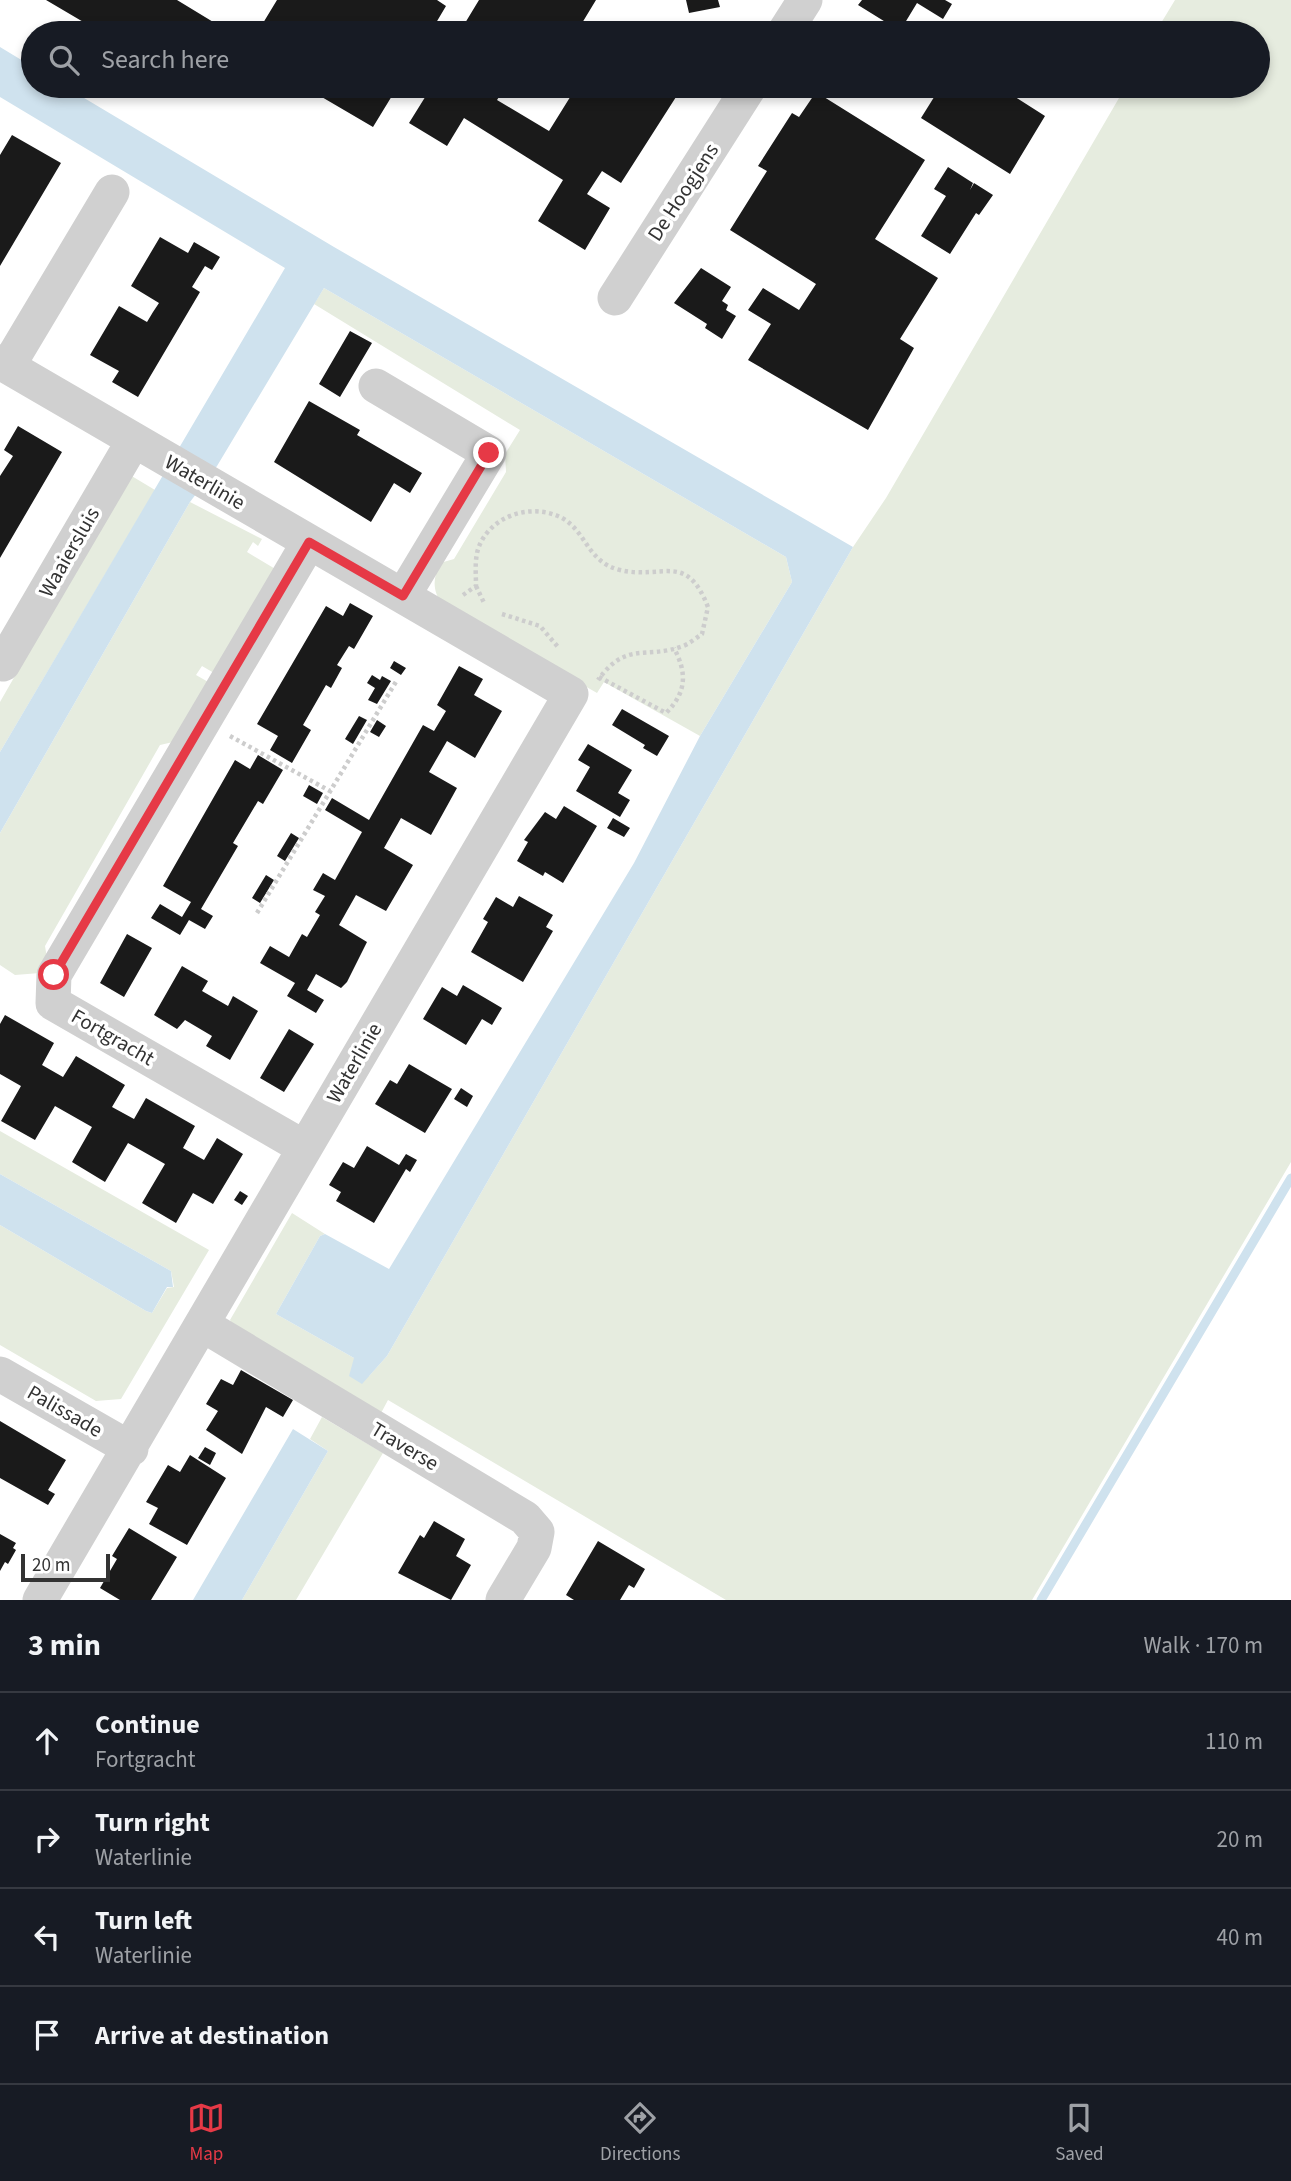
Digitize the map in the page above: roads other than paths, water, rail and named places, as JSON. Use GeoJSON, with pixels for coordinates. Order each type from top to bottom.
{"type":"FeatureCollection","features":[{"type":"Feature","properties":{"kind":"street"},"geometry":{"type":"LineString","coordinates":[[792,21],[805,0]]}},
{"type":"Feature","properties":{"kind":"street","name":"De Hoogjens"},"geometry":{"type":"LineString","coordinates":[[615,298],[742,98]]}},
{"type":"Feature","properties":{"kind":"street","name":"Waterlinie"},"geometry":{"type":"LineString","coordinates":[[40,1600],[131,1449],[305,1148],[586,680],[442,619],[4,364],[112,192]]}},
{"type":"Feature","properties":{"kind":"street"},"geometry":{"type":"LineString","coordinates":[[376,386],[489,453],[403,596]]}},
{"type":"Feature","properties":{"kind":"street","name":"Waaiersluis"},"geometry":{"type":"LineString","coordinates":[[1,663],[146,448]]}},
{"type":"Feature","properties":{"kind":"street","name":"Fortgracht"},"geometry":{"type":"LineString","coordinates":[[305,1148],[53,1003],[54,975],[309,542]]}},
{"type":"Feature","properties":{"kind":"street","name":"Traverse"},"geometry":{"type":"LineString","coordinates":[[203,1325],[525,1518],[537,1532],[534,1548],[503,1600]]}},
{"type":"Feature","properties":{"kind":"street","name":"Palissade"},"geometry":{"type":"LineString","coordinates":[[0,1374],[131,1449]]}},
{"type":"Feature","properties":{"kind":"water"},"geometry":{"type":"Polygon","coordinates":[[[0,47],[21,60],[21,98],[84,98],[334,247],[853,547],[387,1356],[362,1384],[349,1376],[354,1358],[276,1314],[320,1236],[325,1234],[389,1269],[634,863],[700,736],[792,582],[786,557],[324,288],[217,466],[190,502],[0,833],[0,752],[285,268],[0,97],[0,47]]]}},
{"type":"Feature","properties":{"kind":"water"},"geometry":{"type":"Polygon","coordinates":[[[0,1174],[171,1271],[173,1287],[167,1287],[152,1313],[146,1311],[0,1225],[0,1174]]]}},
{"type":"Feature","properties":{"kind":"water"},"geometry":{"type":"Polygon","coordinates":[[[293,1429],[328,1451],[242,1600],[193,1600],[293,1429]]]}},
{"type":"Feature","properties":{"kind":"waterway"},"geometry":{"type":"LineString","coordinates":[[1041,1600],[1291,1178]]}}]}
